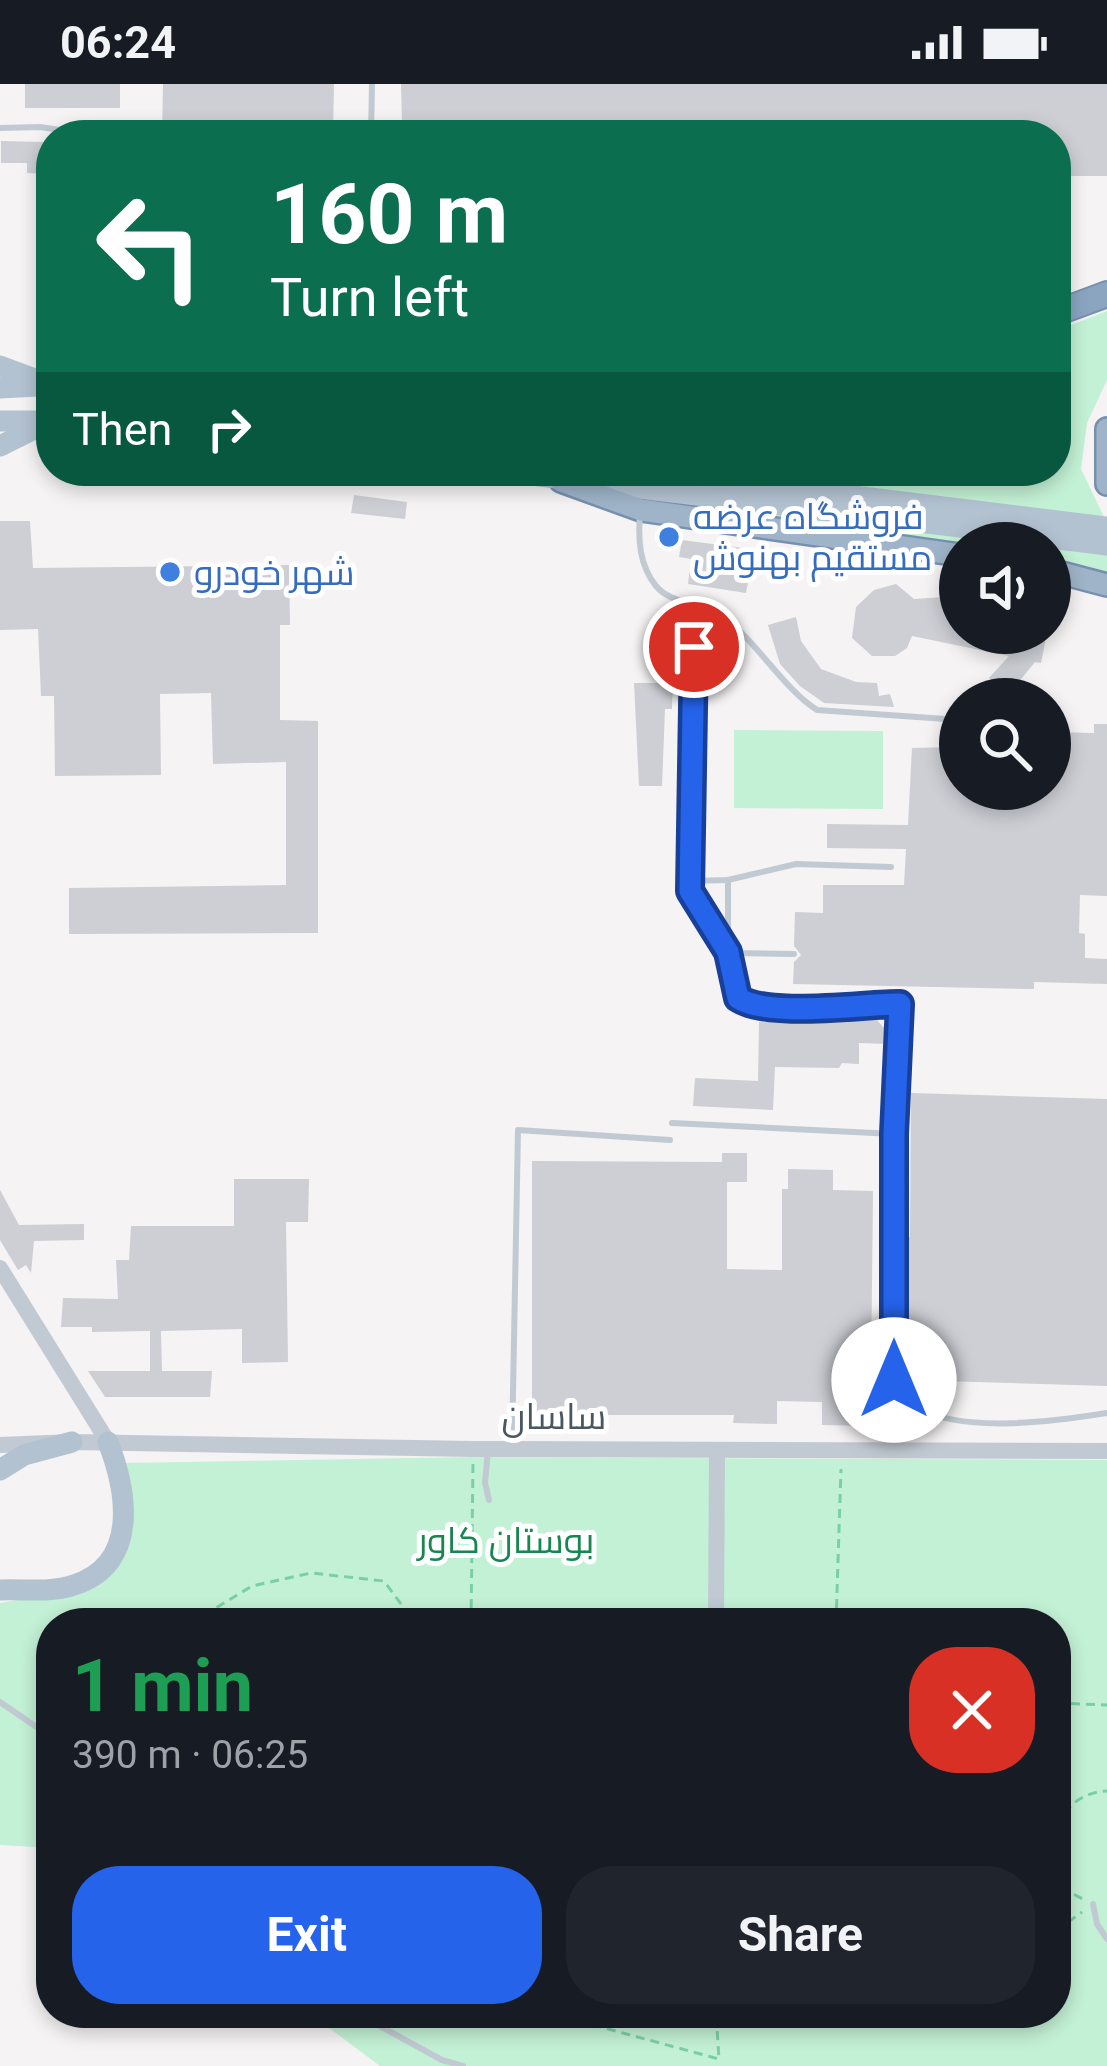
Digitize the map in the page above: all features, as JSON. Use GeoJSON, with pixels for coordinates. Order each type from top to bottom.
{"type":"FeatureCollection","features":[{"type":"Feature","properties":{"kind":"highway"},"geometry":{"type":"LineString","coordinates":[[1071,307],[1107,294]]}},
{"type":"Feature","properties":{"kind":"highway"},"geometry":{"type":"LineString","coordinates":[[1107,429],[1107,484]]}},
{"type":"Feature","properties":{"kind":"highway"},"geometry":{"type":"LineString","coordinates":[[574,486],[640,511],[939,552]]}},
{"type":"Feature","properties":{"kind":"highway"},"geometry":{"type":"LineString","coordinates":[[1071,576],[1107,585]]}},
{"type":"Feature","properties":{"kind":"main road"},"geometry":{"type":"LineString","coordinates":[[0,366],[36,379]]}},
{"type":"Feature","properties":{"kind":"main road"},"geometry":{"type":"LineString","coordinates":[[0,388],[36,386]]}},
{"type":"Feature","properties":{"kind":"main road"},"geometry":{"type":"LineString","coordinates":[[0,421],[36,421]]}},
{"type":"Feature","properties":{"kind":"main road"},"geometry":{"type":"LineString","coordinates":[[0,446],[36,428]]}},
{"type":"Feature","properties":{"kind":"main road"},"geometry":{"type":"LineString","coordinates":[[604,486],[1107,545]]}},
{"type":"Feature","properties":{"kind":"main road"},"geometry":{"type":"LineString","coordinates":[[773,486],[1107,527]]}},
{"type":"Feature","properties":{"kind":"main road"},"geometry":{"type":"LineString","coordinates":[[0,1470],[24,1455],[72,1442]]}},
{"type":"Feature","properties":{"kind":"main road"},"geometry":{"type":"LineString","coordinates":[[0,1590],[77,1585],[91,1578],[114,1554],[124,1528],[125,1505],[108,1442]]}},
{"type":"Feature","properties":{"kind":"street"},"geometry":{"type":"LineString","coordinates":[[0,1268],[108,1442]]}},
{"type":"Feature","properties":{"kind":"street","name":"ساسان"},"geometry":{"type":"LineString","coordinates":[[0,1445],[1107,1450]]}},
{"type":"Feature","properties":{"kind":"street"},"geometry":{"type":"LineString","coordinates":[[716,1608],[717,1450]]}},
{"type":"Feature","properties":{"kind":"lane"},"geometry":{"type":"LineString","coordinates":[[371,120],[372,84]]}},
{"type":"Feature","properties":{"kind":"lane"},"geometry":{"type":"LineString","coordinates":[[0,128],[36,130]]}},
{"type":"Feature","properties":{"kind":"lane"},"geometry":{"type":"LineString","coordinates":[[640,511],[639,546],[657,587],[672,599],[719,614],[817,710],[939,719]]}},
{"type":"Feature","properties":{"kind":"lane"},"geometry":{"type":"LineString","coordinates":[[695,605],[690,891],[728,952]]}},
{"type":"Feature","properties":{"kind":"lane"},"geometry":{"type":"LineString","coordinates":[[690,881],[728,880],[796,864],[891,867]]}},
{"type":"Feature","properties":{"kind":"lane"},"geometry":{"type":"LineString","coordinates":[[728,880],[728,952],[738,998],[749,1006],[900,1004],[894,1134],[894,1380],[905,1396],[918,1408],[947,1419],[1021,1422],[1107,1413]]}},
{"type":"Feature","properties":{"kind":"lane"},"geometry":{"type":"LineString","coordinates":[[728,952],[794,954]]}},
{"type":"Feature","properties":{"kind":"lane"},"geometry":{"type":"LineString","coordinates":[[672,1124],[894,1134]]}},
{"type":"Feature","properties":{"kind":"lane"},"geometry":{"type":"LineString","coordinates":[[512,1449],[518,1130],[670,1140]]}},
{"type":"Feature","properties":{"kind":"lane"},"geometry":{"type":"LineString","coordinates":[[480,1449],[489,1500]]}},
{"type":"Feature","properties":{"kind":"lane"},"geometry":{"type":"LineString","coordinates":[[0,1702],[36,1727]]}},
{"type":"Feature","properties":{"kind":"lane"},"geometry":{"type":"LineString","coordinates":[[1093,1904],[1097,1924],[1107,1939]]}},
{"type":"Feature","properties":{"kind":"lane"},"geometry":{"type":"LineString","coordinates":[[383,2028],[442,2060],[463,2066]]}},
{"type":"Feature","properties":{"kind":"path"},"geometry":{"type":"LineString","coordinates":[[472,1608],[480,1449]]}},
{"type":"Feature","properties":{"kind":"path"},"geometry":{"type":"LineString","coordinates":[[836,1608],[841,1468]]}},
{"type":"Feature","properties":{"kind":"path"},"geometry":{"type":"LineString","coordinates":[[216,1608],[252,1586],[310,1573],[384,1581],[404,1608]]}},
{"type":"Feature","properties":{"kind":"path"},"geometry":{"type":"LineString","coordinates":[[1071,1704],[1107,1705]]}},
{"type":"Feature","properties":{"kind":"path"},"geometry":{"type":"LineString","coordinates":[[1071,1805],[1081,1797],[1107,1791]]}},
{"type":"Feature","properties":{"kind":"path"},"geometry":{"type":"LineString","coordinates":[[1071,1894],[1093,1904],[1071,1920]]}},
{"type":"Feature","properties":{"kind":"path"},"geometry":{"type":"LineString","coordinates":[[604,2028],[719,2059],[717,2028]]}},
{"type":"Feature","properties":{"kind":"green space"},"geometry":{"type":"Polygon","coordinates":[[[1107,311],[1107,380],[1087,423],[1081,469],[1105,519],[858,486],[1071,486],[1071,325],[1107,311]]]}},
{"type":"Feature","properties":{"kind":"green space"},"geometry":{"type":"Polygon","coordinates":[[[678,499],[939,530],[939,543],[695,509],[678,499]]]}},
{"type":"Feature","properties":{"kind":"green space"},"geometry":{"type":"Polygon","coordinates":[[[1071,546],[1107,550],[1107,573],[1071,564],[1071,546]]]}},
{"type":"Feature","properties":{"kind":"green space"},"geometry":{"type":"Polygon","coordinates":[[[734,730],[883,731],[883,809],[734,808],[734,730]]]}},
{"type":"Feature","properties":{"kind":"green space","name":"بوستان کاور"},"geometry":{"type":"Polygon","coordinates":[[[470,1457],[1107,1460],[1107,2066],[380,2066],[329,2028],[1071,2028],[1071,1608],[36,1608],[36,1847],[0,1845],[0,1603],[58,1593],[111,1567],[124,1463],[470,1457]]]}},
{"type":"Feature","properties":{"kind":"building"},"geometry":{"type":"Polygon","coordinates":[[[25,84],[120,84],[120,108],[25,108],[25,84]]]}},
{"type":"Feature","properties":{"kind":"building"},"geometry":{"type":"Polygon","coordinates":[[[163,84],[334,84],[333,120],[162,120],[163,84]]]}},
{"type":"Feature","properties":{"kind":"building"},"geometry":{"type":"Polygon","coordinates":[[[401,84],[1107,84],[1107,176],[1071,176],[1071,120],[402,120],[401,84]]]}},
{"type":"Feature","properties":{"kind":"building"},"geometry":{"type":"Polygon","coordinates":[[[1,141],[36,142],[36,174],[27,173],[27,163],[1,163],[1,141]]]}},
{"type":"Feature","properties":{"kind":"building"},"geometry":{"type":"Polygon","coordinates":[[[354,495],[407,502],[405,519],[351,513],[354,495]]]}},
{"type":"Feature","properties":{"kind":"building"},"geometry":{"type":"Polygon","coordinates":[[[0,521],[30,521],[33,568],[289,565],[290,625],[280,625],[280,720],[318,721],[318,933],[69,934],[69,888],[286,885],[286,762],[213,764],[211,693],[160,694],[161,775],[55,776],[54,696],[41,696],[38,629],[0,630],[0,521]]]}},
{"type":"Feature","properties":{"kind":"building"},"geometry":{"type":"Polygon","coordinates":[[[682,540],[743,548],[741,564],[751,566],[746,593],[688,584],[691,559],[679,557],[682,540]]]}},
{"type":"Feature","properties":{"kind":"building"},"geometry":{"type":"Polygon","coordinates":[[[896,584],[914,599],[939,597],[939,642],[912,636],[907,648],[895,656],[872,656],[852,638],[856,607],[874,590],[896,584]]]}},
{"type":"Feature","properties":{"kind":"building"},"geometry":{"type":"Polygon","coordinates":[[[796,617],[801,641],[821,669],[856,682],[877,683],[879,696],[890,694],[894,707],[824,703],[800,686],[780,664],[768,625],[796,617]]]}},
{"type":"Feature","properties":{"kind":"building"},"geometry":{"type":"Polygon","coordinates":[[[999,654],[1043,654],[1041,663],[1035,662],[1022,678],[989,678],[1009,656],[999,654]]]}},
{"type":"Feature","properties":{"kind":"building"},"geometry":{"type":"Polygon","coordinates":[[[634,683],[673,683],[672,709],[665,709],[662,786],[639,786],[634,683]]]}},
{"type":"Feature","properties":{"kind":"building"},"geometry":{"type":"Polygon","coordinates":[[[1094,724],[1107,724],[1107,896],[1080,895],[1079,933],[1085,934],[1085,958],[1107,959],[1107,984],[1034,982],[1034,989],[793,984],[794,962],[801,955],[794,946],[795,912],[823,913],[823,885],[904,885],[906,849],[827,848],[827,824],[908,825],[912,748],[939,747],[939,810],[1071,810],[1071,732],[1094,733],[1094,724]]]}},
{"type":"Feature","properties":{"kind":"building"},"geometry":{"type":"Polygon","coordinates":[[[871,1013],[883,1027],[889,1027],[889,1044],[859,1043],[859,1064],[775,1067],[773,1110],[693,1106],[695,1078],[758,1081],[759,1022],[791,1023],[796,1016],[850,1020],[871,1013]]]}},
{"type":"Feature","properties":{"kind":"building"},"geometry":{"type":"Polygon","coordinates":[[[911,1093],[1107,1099],[1107,1386],[908,1380],[902,1237],[910,1237],[911,1093]]]}},
{"type":"Feature","properties":{"kind":"building"},"geometry":{"type":"Polygon","coordinates":[[[722,1153],[747,1153],[747,1182],[727,1182],[727,1269],[782,1270],[782,1189],[788,1189],[788,1169],[833,1170],[833,1190],[873,1191],[871,1374],[876,1374],[869,1426],[822,1425],[822,1402],[777,1401],[777,1424],[733,1423],[734,1415],[532,1415],[532,1161],[722,1162],[722,1153]]]}},
{"type":"Feature","properties":{"kind":"building"},"geometry":{"type":"Polygon","coordinates":[[[234,1179],[309,1179],[308,1222],[286,1222],[288,1362],[242,1363],[242,1329],[161,1331],[162,1371],[212,1371],[210,1397],[105,1397],[88,1371],[150,1371],[150,1331],[92,1332],[92,1327],[61,1327],[63,1298],[118,1299],[116,1260],[129,1260],[131,1226],[234,1226],[234,1179]]]}},
{"type":"Feature","properties":{"kind":"building"},"geometry":{"type":"Polygon","coordinates":[[[0,1190],[19,1225],[84,1224],[84,1240],[34,1241],[31,1273],[26,1265],[18,1270],[0,1240],[0,1190]]]}},
{"type":"Feature","properties":{"kind":"place","name":"فروشگاه عرضه مستقیم بهنوش"},"geometry":{"type":"Point","coordinates":[669,537]}},
{"type":"Feature","properties":{"kind":"place","name":"شهر خودرو"},"geometry":{"type":"Point","coordinates":[170,572]}},
{"type":"Feature","properties":{"kind":"route"},"geometry":{"type":"LineString","coordinates":[[694,647],[690,891],[728,952],[738,998],[749,1006],[900,1004],[894,1134],[894,1380]]}}]}
